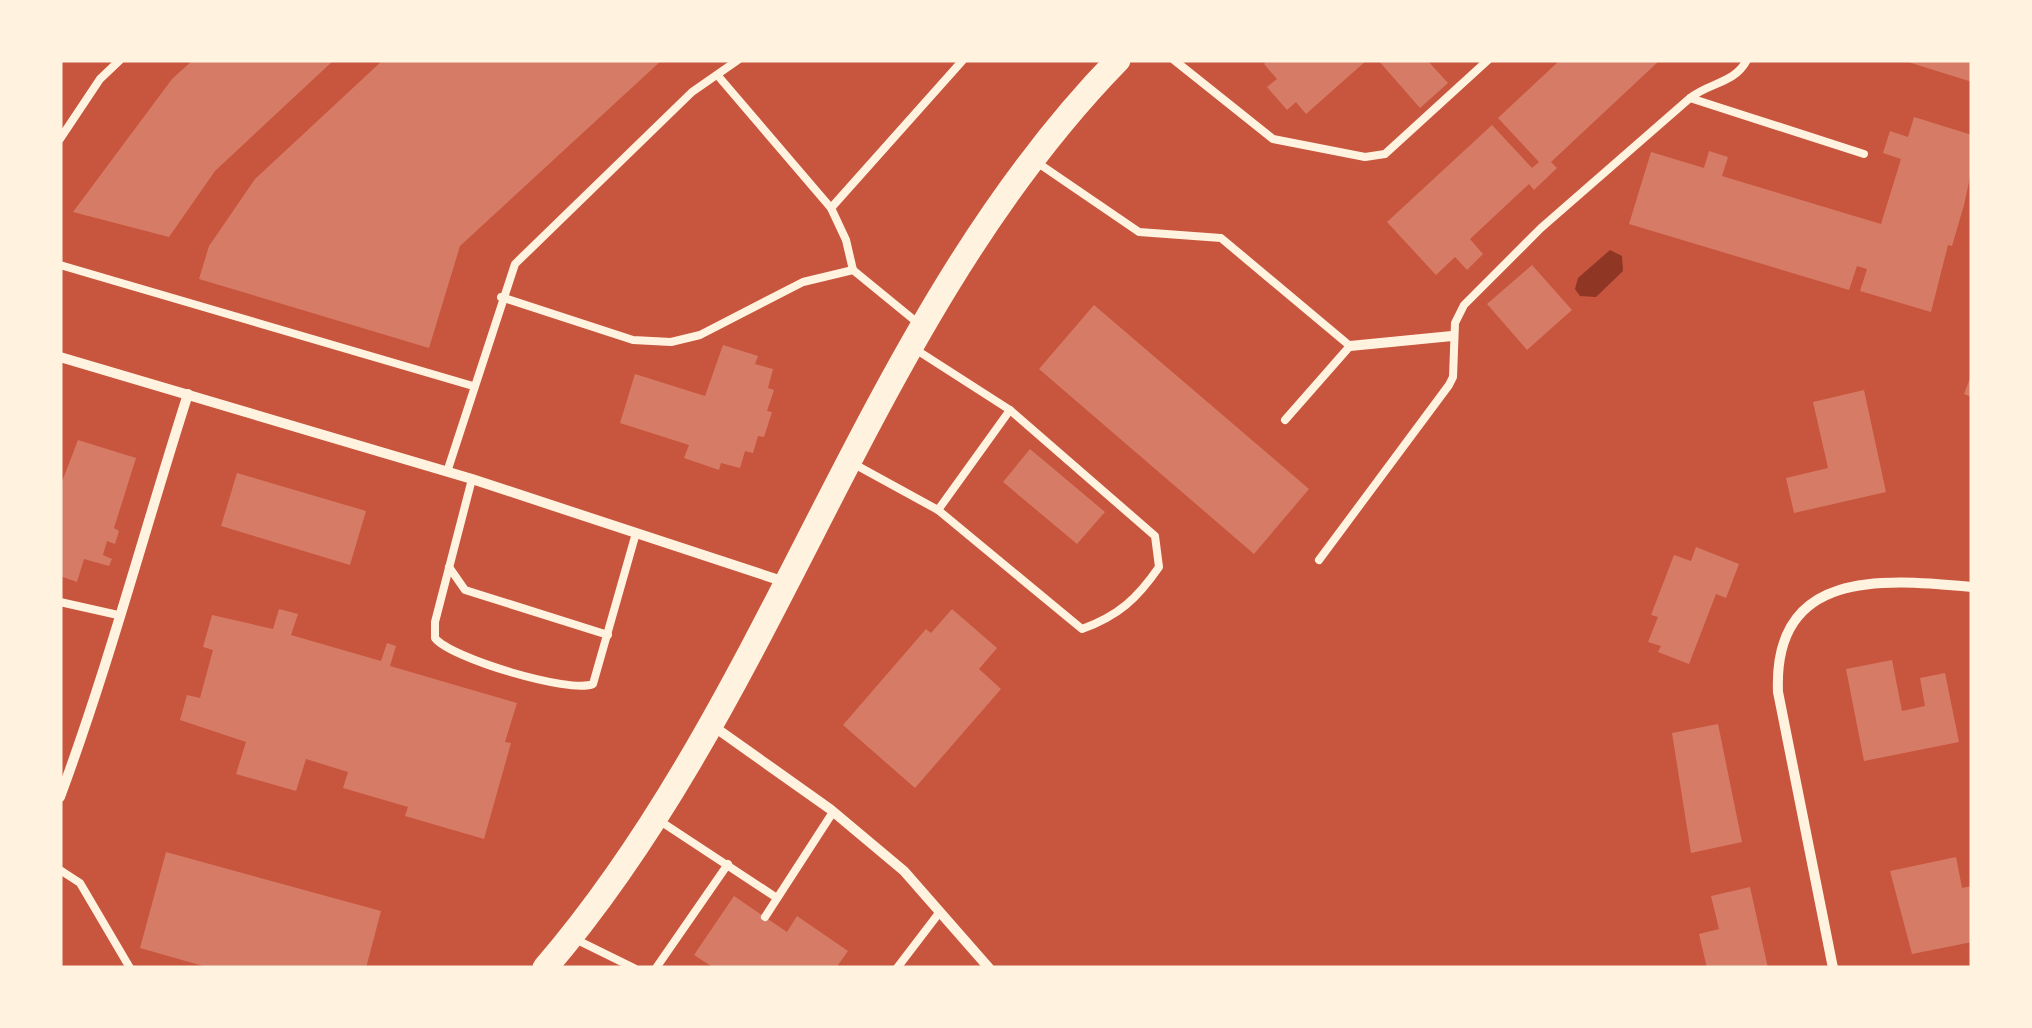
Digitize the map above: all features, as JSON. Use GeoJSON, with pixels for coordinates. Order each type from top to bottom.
{"type":"FeatureCollection","features":[{"type":"Feature","properties":{"kind":"main road"},"geometry":{"type":"LineString","coordinates":[[545,968],[572,937],[655,818],[711,724],[789,584],[917,337],[1032,160],[1118,60]]}},
{"type":"Feature","properties":{"kind":"street"},"geometry":{"type":"LineString","coordinates":[[1350,346],[1452,336]]}},
{"type":"Feature","properties":{"kind":"street"},"geometry":{"type":"LineString","coordinates":[[60,357],[472,479],[789,584]]}},
{"type":"Feature","properties":{"kind":"street"},"geometry":{"type":"LineString","coordinates":[[60,796],[94,704],[188,394]]}},
{"type":"Feature","properties":{"kind":"street"},"geometry":{"type":"LineString","coordinates":[[1833,968],[1778,692],[1777,660],[1790,622],[1806,607],[1840,590],[1899,580],[1972,587]]}},
{"type":"Feature","properties":{"kind":"street"},"geometry":{"type":"LineString","coordinates":[[711,724],[833,812],[904,871],[989,968]]}},
{"type":"Feature","properties":{"kind":"lane"},"geometry":{"type":"LineString","coordinates":[[60,139],[100,79],[120,60]]}},
{"type":"Feature","properties":{"kind":"lane"},"geometry":{"type":"LineString","coordinates":[[447,472],[501,297],[525,251],[692,92],[719,77],[738,60]]}},
{"type":"Feature","properties":{"kind":"lane"},"geometry":{"type":"LineString","coordinates":[[831,208],[963,60]]}},
{"type":"Feature","properties":{"kind":"lane"},"geometry":{"type":"LineString","coordinates":[[1174,60],[1273,139],[1365,158],[1385,154],[1488,60]]}},
{"type":"Feature","properties":{"kind":"lane"},"geometry":{"type":"LineString","coordinates":[[1319,560],[1449,386],[1454,367],[1452,336],[1459,312],[1502,266],[1690,98],[1708,86],[1734,78],[1747,60]]}},
{"type":"Feature","properties":{"kind":"lane"},"geometry":{"type":"LineString","coordinates":[[719,77],[831,208],[843,230],[853,270],[917,337],[1010,410],[1155,536],[1158,568],[1138,597],[1112,618],[1082,629],[938,510],[852,463]]}},
{"type":"Feature","properties":{"kind":"lane"},"geometry":{"type":"LineString","coordinates":[[1690,98],[1864,154]]}},
{"type":"Feature","properties":{"kind":"lane"},"geometry":{"type":"LineString","coordinates":[[1032,160],[1139,232],[1221,238],[1350,346],[1285,420]]}},
{"type":"Feature","properties":{"kind":"lane"},"geometry":{"type":"LineString","coordinates":[[60,265],[473,386]]}},
{"type":"Feature","properties":{"kind":"lane"},"geometry":{"type":"LineString","coordinates":[[501,297],[633,340],[671,342],[700,335],[803,282],[853,270]]}},
{"type":"Feature","properties":{"kind":"lane"},"geometry":{"type":"LineString","coordinates":[[938,510],[1010,410]]}},
{"type":"Feature","properties":{"kind":"lane"},"geometry":{"type":"LineString","coordinates":[[472,479],[448,567],[435,638],[454,652],[564,686],[585,687],[596,678],[636,533]]}},
{"type":"Feature","properties":{"kind":"lane"},"geometry":{"type":"LineString","coordinates":[[448,567],[465,590],[608,635]]}},
{"type":"Feature","properties":{"kind":"lane"},"geometry":{"type":"LineString","coordinates":[[60,602],[118,616]]}},
{"type":"Feature","properties":{"kind":"lane"},"geometry":{"type":"LineString","coordinates":[[765,916],[833,812]]}},
{"type":"Feature","properties":{"kind":"lane"},"geometry":{"type":"LineString","coordinates":[[655,818],[777,898]]}},
{"type":"Feature","properties":{"kind":"lane"},"geometry":{"type":"LineString","coordinates":[[656,968],[728,864]]}},
{"type":"Feature","properties":{"kind":"lane"},"geometry":{"type":"LineString","coordinates":[[60,870],[80,883],[130,968]]}},
{"type":"Feature","properties":{"kind":"lane"},"geometry":{"type":"LineString","coordinates":[[897,968],[939,914]]}},
{"type":"Feature","properties":{"kind":"lane"},"geometry":{"type":"LineString","coordinates":[[572,937],[634,968]]}},
{"type":"Feature","properties":{"kind":"shaded area"},"geometry":{"type":"Polygon","coordinates":[[[1610,250],[1622,256],[1623,271],[1596,297],[1580,296],[1575,289],[1578,278],[1610,250]]]}},
{"type":"Feature","properties":{"kind":"building"},"geometry":{"type":"Polygon","coordinates":[[[193,60],[334,60],[215,171],[169,237],[73,212],[172,79],[193,60]]]}},
{"type":"Feature","properties":{"kind":"building"},"geometry":{"type":"Polygon","coordinates":[[[383,60],[662,60],[460,246],[429,348],[199,279],[209,246],[255,179],[383,60]]]}},
{"type":"Feature","properties":{"kind":"building"},"geometry":{"type":"Polygon","coordinates":[[[1267,60],[1367,60],[1306,114],[1296,102],[1287,110],[1267,87],[1277,79],[1264,64],[1267,60]]]}},
{"type":"Feature","properties":{"kind":"building"},"geometry":{"type":"Polygon","coordinates":[[[1378,60],[1427,60],[1448,83],[1420,108],[1378,60]]]}},
{"type":"Feature","properties":{"kind":"building"},"geometry":{"type":"Polygon","coordinates":[[[1560,60],[1660,60],[1551,162],[1557,168],[1534,190],[1529,184],[1470,239],[1483,254],[1467,270],[1455,257],[1436,275],[1387,222],[1492,125],[1532,168],[1539,162],[1498,118],[1560,60]]]}},
{"type":"Feature","properties":{"kind":"building"},"geometry":{"type":"Polygon","coordinates":[[[1972,60],[1972,82],[1905,61],[1972,60]]]}},
{"type":"Feature","properties":{"kind":"building"},"geometry":{"type":"Polygon","coordinates":[[[1914,117],[1972,135],[1972,168],[1964,205],[1952,246],[1948,245],[1931,312],[1860,291],[1867,269],[1857,266],[1849,290],[1629,224],[1651,152],[1704,168],[1709,151],[1728,157],[1722,176],[1881,224],[1901,159],[1883,153],[1890,131],[1908,137],[1914,117]]]}},
{"type":"Feature","properties":{"kind":"building"},"geometry":{"type":"Polygon","coordinates":[[[1532,265],[1572,310],[1527,350],[1487,304],[1532,265]]]}},
{"type":"Feature","properties":{"kind":"building"},"geometry":{"type":"Polygon","coordinates":[[[1094,305],[1309,489],[1254,554],[1039,369],[1094,305]]]}},
{"type":"Feature","properties":{"kind":"building"},"geometry":{"type":"Polygon","coordinates":[[[723,345],[758,356],[755,364],[773,369],[768,388],[774,390],[767,411],[772,412],[764,437],[758,436],[753,453],[745,451],[740,468],[721,463],[719,470],[684,458],[689,445],[620,423],[635,374],[705,396],[723,345]]]}},
{"type":"Feature","properties":{"kind":"building"},"geometry":{"type":"Polygon","coordinates":[[[1972,373],[1972,397],[1964,394],[1972,373]]]}},
{"type":"Feature","properties":{"kind":"building"},"geometry":{"type":"Polygon","coordinates":[[[1864,390],[1886,492],[1794,513],[1786,478],[1828,468],[1813,402],[1864,390]]]}},
{"type":"Feature","properties":{"kind":"building"},"geometry":{"type":"Polygon","coordinates":[[[78,440],[136,458],[114,528],[119,531],[115,544],[107,541],[103,555],[112,559],[109,566],[84,559],[77,582],[60,576],[60,487],[78,440]]]}},
{"type":"Feature","properties":{"kind":"building"},"geometry":{"type":"Polygon","coordinates":[[[1030,449],[1105,512],[1077,544],[1003,482],[1030,449]]]}},
{"type":"Feature","properties":{"kind":"building"},"geometry":{"type":"Polygon","coordinates":[[[237,473],[366,511],[350,565],[221,526],[237,473]]]}},
{"type":"Feature","properties":{"kind":"building"},"geometry":{"type":"Polygon","coordinates":[[[1696,547],[1739,564],[1726,598],[1716,594],[1689,664],[1658,652],[1661,646],[1648,642],[1658,617],[1651,615],[1674,555],[1691,561],[1696,547]]]}},
{"type":"Feature","properties":{"kind":"building"},"geometry":{"type":"Polygon","coordinates":[[[279,609],[298,614],[291,635],[381,661],[387,643],[396,646],[390,666],[517,703],[505,742],[511,743],[484,839],[405,816],[408,807],[343,788],[348,772],[306,759],[296,791],[236,774],[246,742],[180,720],[187,695],[200,698],[213,650],[203,647],[212,615],[273,629],[279,609]]]}},
{"type":"Feature","properties":{"kind":"building"},"geometry":{"type":"Polygon","coordinates":[[[952,609],[997,648],[979,669],[1001,689],[915,788],[843,725],[926,629],[931,633],[952,609]]]}},
{"type":"Feature","properties":{"kind":"building"},"geometry":{"type":"Polygon","coordinates":[[[1892,660],[1902,711],[1925,706],[1920,678],[1945,673],[1959,742],[1864,761],[1846,669],[1892,660]]]}},
{"type":"Feature","properties":{"kind":"building"},"geometry":{"type":"Polygon","coordinates":[[[1718,724],[1742,842],[1691,853],[1672,733],[1718,724]]]}},
{"type":"Feature","properties":{"kind":"building"},"geometry":{"type":"Polygon","coordinates":[[[166,852],[381,911],[366,968],[210,968],[140,948],[166,852]]]}},
{"type":"Feature","properties":{"kind":"building"},"geometry":{"type":"Polygon","coordinates":[[[1956,857],[1962,888],[1972,886],[1972,942],[1912,954],[1890,871],[1956,857]]]}},
{"type":"Feature","properties":{"kind":"building"},"geometry":{"type":"Polygon","coordinates":[[[1750,887],[1768,968],[1707,968],[1699,934],[1719,929],[1711,896],[1750,887]]]}},
{"type":"Feature","properties":{"kind":"building"},"geometry":{"type":"Polygon","coordinates":[[[734,896],[787,932],[797,916],[848,951],[836,968],[714,968],[694,955],[734,896]]]}}]}
